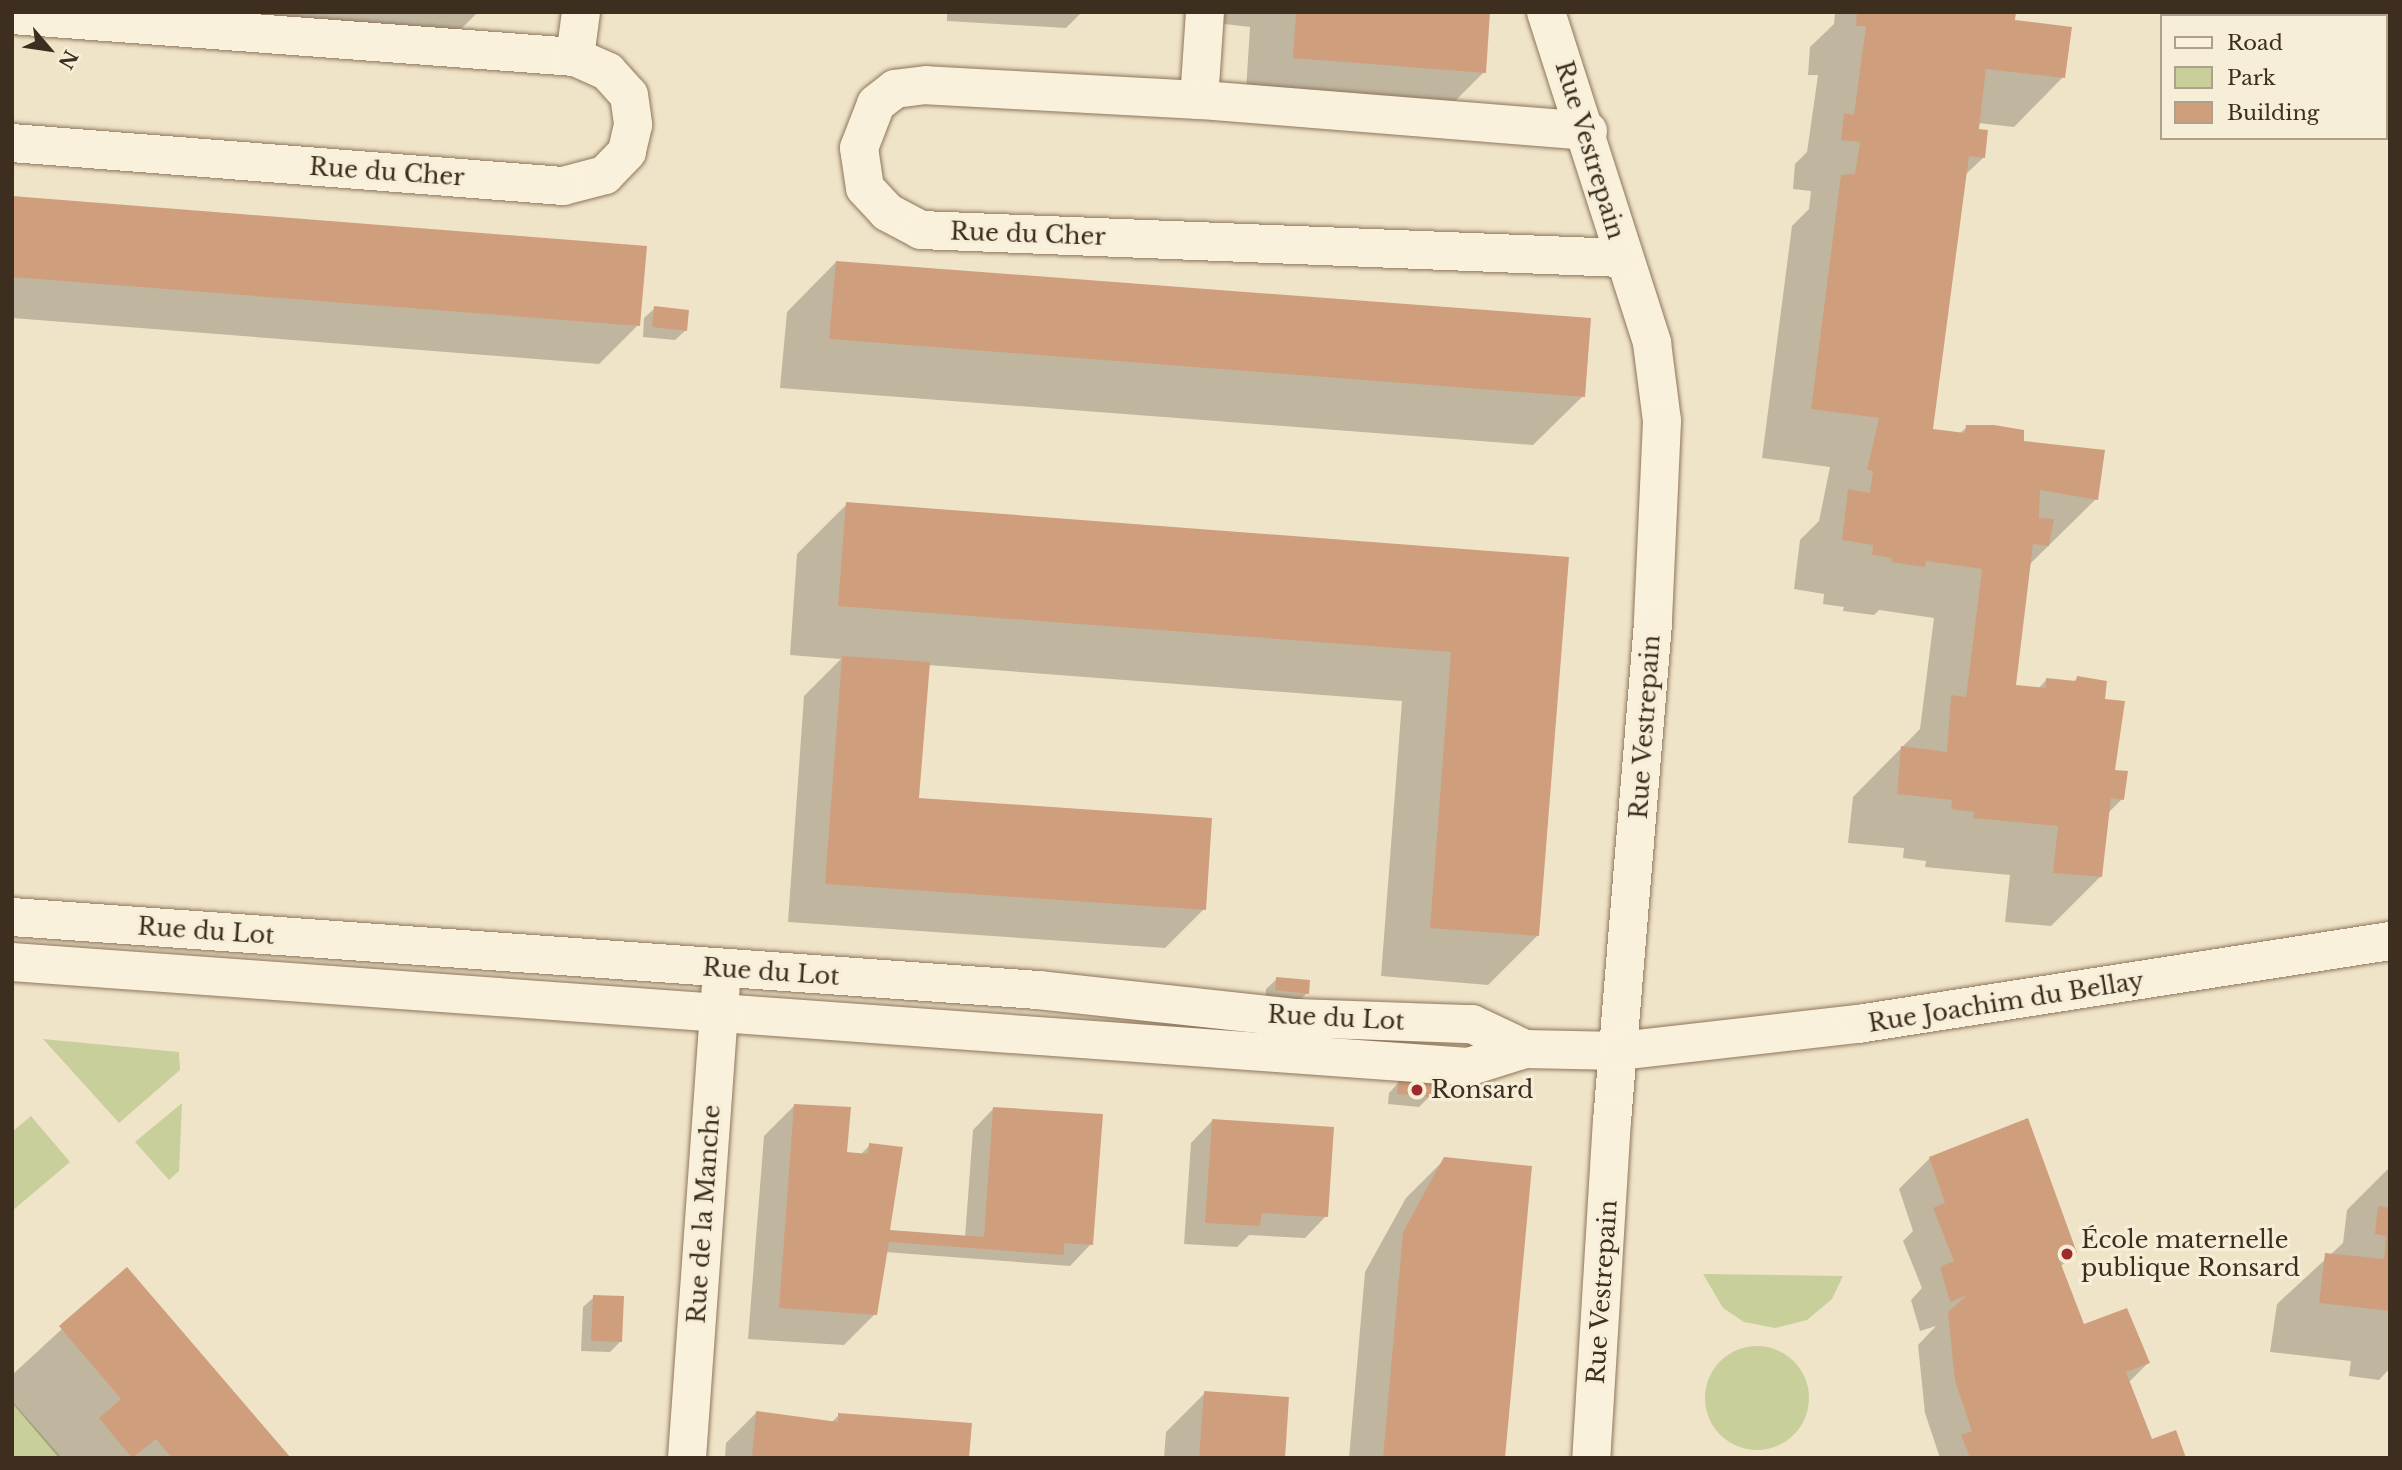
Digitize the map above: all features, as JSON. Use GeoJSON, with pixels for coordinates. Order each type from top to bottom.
{"type":"FeatureCollection","features":[{"type":"Feature","properties":{"kind":"street"},"geometry":{"type":"LineString","coordinates":[[575,57],[581,12]]}},
{"type":"Feature","properties":{"kind":"street"},"geometry":{"type":"LineString","coordinates":[[1199,100],[1205,12]]}},
{"type":"Feature","properties":{"kind":"street","name":"Rue Vestrepain"},"geometry":{"type":"LineString","coordinates":[[1546,12],[1588,131],[1622,258],[1652,343],[1662,421],[1653,623],[1591,1458]]}},
{"type":"Feature","properties":{"kind":"street","name":"Rue du Cher"},"geometry":{"type":"LineString","coordinates":[[12,15],[575,57],[608,72],[629,95],[633,125],[626,152],[605,174],[563,186],[12,143]]}},
{"type":"Feature","properties":{"kind":"street","name":"Rue du Cher"},"geometry":{"type":"LineString","coordinates":[[1588,131],[1199,100],[926,85],[895,89],[876,104],[859,148],[865,188],[887,212],[921,230],[1622,258]]}},
{"type":"Feature","properties":{"kind":"street","name":"Rue du Lot"},"geometry":{"type":"LineString","coordinates":[[12,917],[723,970],[1038,990],[1296,1018],[1472,1024],[1525,1049]]}},
{"type":"Feature","properties":{"kind":"street","name":"Rue Joachim du Bellay"},"geometry":{"type":"LineString","coordinates":[[1620,1051],[1871,1022],[2390,941]]}},
{"type":"Feature","properties":{"kind":"street","name":"Rue du Lot"},"geometry":{"type":"LineString","coordinates":[[12,962],[719,1016],[1468,1067],[1525,1049],[1620,1051]]}},
{"type":"Feature","properties":{"kind":"street","name":"Rue de la Manche"},"geometry":{"type":"LineString","coordinates":[[687,1458],[723,970]]}},
{"type":"Feature","properties":{"kind":"green space"},"geometry":{"type":"Polygon","coordinates":[[[43,1039],[179,1052],[180,1070],[119,1123],[43,1039]]]}},
{"type":"Feature","properties":{"kind":"green space"},"geometry":{"type":"Polygon","coordinates":[[[182,1103],[179,1171],[169,1180],[135,1142],[182,1103]]]}},
{"type":"Feature","properties":{"kind":"green space"},"geometry":{"type":"Polygon","coordinates":[[[31,1116],[70,1162],[12,1211],[12,1132],[31,1116]]]}},
{"type":"Feature","properties":{"kind":"green space"},"geometry":{"type":"Polygon","coordinates":[[[1703,1274],[1843,1276],[1832,1299],[1807,1320],[1775,1328],[1744,1322],[1723,1308],[1703,1274]]]}},
{"type":"Feature","properties":{"kind":"green space"},"geometry":{"type":"Polygon","coordinates":[[[1757,1346],[1777,1350],[1794,1361],[1805,1378],[1809,1398],[1805,1418],[1794,1435],[1777,1446],[1757,1450],[1737,1446],[1720,1435],[1709,1418],[1705,1398],[1709,1378],[1720,1361],[1737,1350],[1757,1346]]]}},
{"type":"Feature","properties":{"kind":"green space"},"geometry":{"type":"Polygon","coordinates":[[[12,1401],[62,1458],[12,1458],[12,1401]]]}},
{"type":"Feature","properties":{"kind":"building"},"geometry":{"type":"Polygon","coordinates":[[[1296,12],[1490,12],[1486,73],[1293,58],[1296,12]]]}},
{"type":"Feature","properties":{"kind":"building"},"geometry":{"type":"Polygon","coordinates":[[[1857,12],[2016,12],[2015,20],[2072,27],[2065,78],[1986,69],[1979,129],[1988,130],[1985,158],[1969,156],[1933,429],[1965,433],[1966,425],[1994,425],[2024,430],[2024,441],[2105,450],[2098,500],[2040,490],[2039,518],[2054,519],[2049,546],[2033,544],[2016,685],[2046,688],[2046,678],[2076,681],[2077,676],[2107,681],[2105,699],[2125,701],[2115,770],[2128,771],[2124,800],[2111,798],[2102,877],[2053,873],[2058,826],[1973,818],[1974,812],[1951,809],[1952,800],[1897,794],[1901,746],[1947,752],[1951,695],[1966,697],[1982,569],[1926,561],[1925,567],[1891,562],[1892,558],[1872,555],[1873,545],[1842,540],[1848,489],[1870,493],[1873,471],[1867,470],[1879,418],[1811,409],[1841,175],[1855,174],[1860,142],[1841,140],[1844,113],[1854,115],[1866,26],[1856,26],[1857,12]]]}},
{"type":"Feature","properties":{"kind":"building"},"geometry":{"type":"Polygon","coordinates":[[[12,196],[647,246],[640,326],[12,277],[12,196]]]}},
{"type":"Feature","properties":{"kind":"building"},"geometry":{"type":"Polygon","coordinates":[[[836,261],[1591,318],[1585,397],[829,339],[836,261]]]}},
{"type":"Feature","properties":{"kind":"building"},"geometry":{"type":"Polygon","coordinates":[[[654,306],[689,310],[687,331],[652,327],[654,306]]]}},
{"type":"Feature","properties":{"kind":"building"},"geometry":{"type":"Polygon","coordinates":[[[846,502],[1569,557],[1539,936],[1430,928],[1451,652],[838,606],[846,502]]]}},
{"type":"Feature","properties":{"kind":"building"},"geometry":{"type":"Polygon","coordinates":[[[842,656],[930,662],[919,798],[1212,818],[1206,910],[825,884],[842,656]]]}},
{"type":"Feature","properties":{"kind":"building"},"geometry":{"type":"Polygon","coordinates":[[[1276,977],[1310,980],[1309,994],[1275,990],[1276,977]]]}},
{"type":"Feature","properties":{"kind":"building"},"geometry":{"type":"Polygon","coordinates":[[[1398,1080],[1432,1084],[1431,1097],[1397,1094],[1398,1080]]]}},
{"type":"Feature","properties":{"kind":"building"},"geometry":{"type":"Polygon","coordinates":[[[794,1104],[851,1107],[847,1152],[868,1154],[869,1143],[903,1147],[890,1230],[984,1237],[993,1107],[1103,1114],[1093,1245],[1064,1243],[1064,1255],[889,1242],[877,1315],[779,1308],[794,1104]]]}},
{"type":"Feature","properties":{"kind":"building"},"geometry":{"type":"Polygon","coordinates":[[[2028,1118],[2077,1253],[2059,1259],[2084,1324],[2127,1308],[2150,1363],[2126,1372],[2152,1439],[2176,1430],[2186,1458],[1970,1458],[1961,1435],[1972,1431],[1955,1381],[1948,1312],[1967,1295],[1950,1302],[1940,1267],[1954,1261],[1933,1208],[1945,1203],[1929,1157],[2028,1118]]]}},
{"type":"Feature","properties":{"kind":"building"},"geometry":{"type":"Polygon","coordinates":[[[1212,1119],[1334,1127],[1328,1217],[1262,1213],[1260,1226],[1205,1223],[1212,1119]]]}},
{"type":"Feature","properties":{"kind":"building"},"geometry":{"type":"Polygon","coordinates":[[[1444,1157],[1532,1166],[1505,1458],[1383,1458],[1403,1232],[1444,1157]]]}},
{"type":"Feature","properties":{"kind":"building"},"geometry":{"type":"Polygon","coordinates":[[[2378,1206],[2390,1208],[2390,1311],[2319,1303],[2325,1253],[2384,1259],[2386,1236],[2375,1234],[2378,1206]]]}},
{"type":"Feature","properties":{"kind":"building"},"geometry":{"type":"Polygon","coordinates":[[[127,1267],[291,1458],[172,1458],[156,1439],[132,1458],[99,1418],[121,1399],[59,1326],[127,1267]]]}},
{"type":"Feature","properties":{"kind":"building"},"geometry":{"type":"Polygon","coordinates":[[[593,1295],[624,1296],[622,1342],[591,1341],[593,1295]]]}},
{"type":"Feature","properties":{"kind":"building"},"geometry":{"type":"Polygon","coordinates":[[[1204,1391],[1289,1397],[1285,1458],[1199,1458],[1204,1391]]]}},
{"type":"Feature","properties":{"kind":"building"},"geometry":{"type":"Polygon","coordinates":[[[756,1411],[838,1422],[838,1413],[972,1423],[969,1458],[752,1458],[756,1411]]]}},
{"type":"Feature","properties":{"kind":"place","name":"Ronsard"},"geometry":{"type":"Point","coordinates":[1417,1090]}},
{"type":"Feature","properties":{"kind":"place","name":"École maternelle publique Ronsard"},"geometry":{"type":"Point","coordinates":[2067,1254]}}]}
